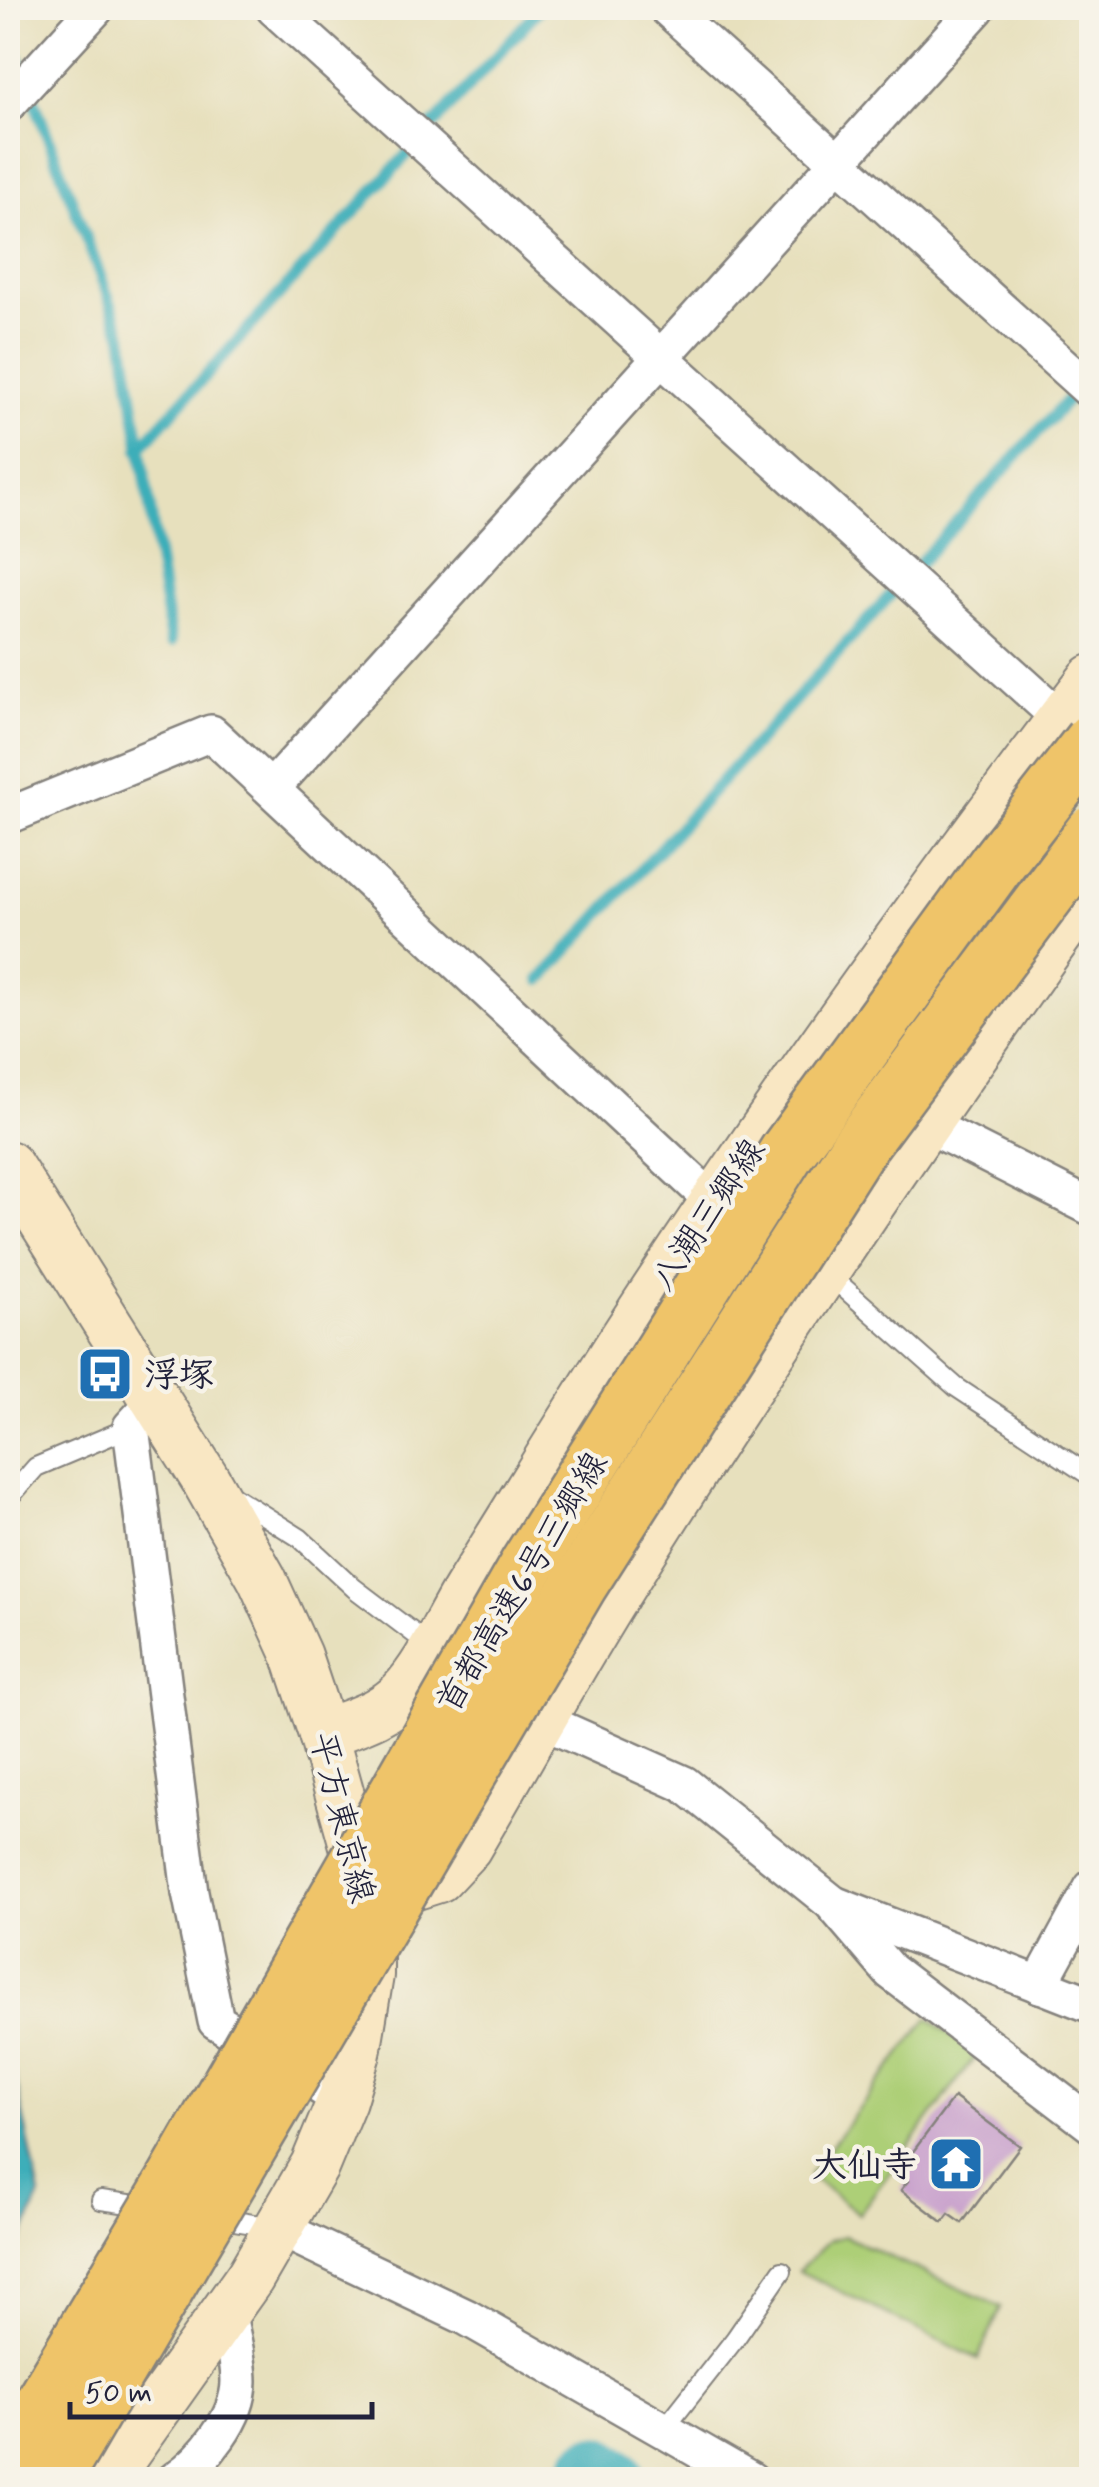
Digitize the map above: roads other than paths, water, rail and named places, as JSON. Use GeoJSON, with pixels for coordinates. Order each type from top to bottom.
{"type":"FeatureCollection","features":[{"type":"Feature","properties":{"kind":"highway","name":"首都高速6号三郷線"},"geometry":{"type":"LineString","coordinates":[[8,2460],[175,2180],[528,1564],[776,1168],[998,862],[1076,730]]}},
{"type":"Feature","properties":{"kind":"highway","name":"首都高速6号三郷線"},"geometry":{"type":"LineString","coordinates":[[53,2480],[580,1585],[857,1150],[1092,834]]}},
{"type":"Feature","properties":{"kind":"main road","name":"八潮三郷線"},"geometry":{"type":"LineString","coordinates":[[323,1734],[374,1714],[401,1696],[713,1201],[810,1060],[1076,730],[1092,679]]}},
{"type":"Feature","properties":{"kind":"main road"},"geometry":{"type":"LineString","coordinates":[[369,1899],[438,1878],[466,1848],[696,1467],[924,1123],[1092,887]]}},
{"type":"Feature","properties":{"kind":"main road","name":"平方東京線"},"geometry":{"type":"LineString","coordinates":[[8,1165],[143,1414],[204,1478],[262,1579],[296,1656],[323,1734],[369,1899],[369,1975],[356,2053],[342,2100],[315,2165],[281,2228],[227,2310],[106,2480]]}},
{"type":"Feature","properties":{"kind":"main road"},"geometry":{"type":"LineString","coordinates":[[588,1394],[696,1467]]}},
{"type":"Feature","properties":{"kind":"main road"},"geometry":{"type":"LineString","coordinates":[[369,1899],[414,1806],[523,1500]]}},
{"type":"Feature","properties":{"kind":"street"},"geometry":{"type":"LineString","coordinates":[[8,104],[96,8]]}},
{"type":"Feature","properties":{"kind":"street"},"geometry":{"type":"LineString","coordinates":[[274,8],[1076,730]]}},
{"type":"Feature","properties":{"kind":"street"},"geometry":{"type":"LineString","coordinates":[[667,8],[1092,392]]}},
{"type":"Feature","properties":{"kind":"street"},"geometry":{"type":"LineString","coordinates":[[272,788],[977,8]]}},
{"type":"Feature","properties":{"kind":"street"},"geometry":{"type":"LineString","coordinates":[[8,816],[211,733],[713,1201]]}},
{"type":"Feature","properties":{"kind":"street"},"geometry":{"type":"LineString","coordinates":[[924,1123],[1092,1208]]}},
{"type":"Feature","properties":{"kind":"street"},"geometry":{"type":"LineString","coordinates":[[143,1414],[155,1638],[190,1893],[216,2021],[342,2100]]}},
{"type":"Feature","properties":{"kind":"street"},"geometry":{"type":"LineString","coordinates":[[541,1720],[684,1784],[831,1902],[890,1971],[1092,2125]]}},
{"type":"Feature","properties":{"kind":"street"},"geometry":{"type":"LineString","coordinates":[[1039,1985],[1092,1888]]}},
{"type":"Feature","properties":{"kind":"street"},"geometry":{"type":"LineString","coordinates":[[831,1902],[1092,2004]]}},
{"type":"Feature","properties":{"kind":"street"},"geometry":{"type":"LineString","coordinates":[[281,2228],[466,2317],[751,2480]]}},
{"type":"Feature","properties":{"kind":"street"},"geometry":{"type":"LineString","coordinates":[[175,2480],[220,2434],[228,2420],[239,2384],[227,2310]]}},
{"type":"Feature","properties":{"kind":"lane"},"geometry":{"type":"LineString","coordinates":[[826,1272],[956,1387],[1092,1477]]}},
{"type":"Feature","properties":{"kind":"lane"},"geometry":{"type":"LineString","coordinates":[[8,1500],[36,1467],[143,1414]]}},
{"type":"Feature","properties":{"kind":"lane"},"geometry":{"type":"LineString","coordinates":[[204,1478],[300,1538],[354,1588],[433,1648]]}},
{"type":"Feature","properties":{"kind":"lane"},"geometry":{"type":"LineString","coordinates":[[101,2200],[281,2228]]}},
{"type":"Feature","properties":{"kind":"lane"},"geometry":{"type":"LineString","coordinates":[[665,2428],[782,2271]]}},
{"type":"Feature","properties":{"kind":"water"},"geometry":{"type":"Polygon","coordinates":[[[8,2044],[40,2195],[8,2274],[8,2044]]]}},
{"type":"Feature","properties":{"kind":"waterway"},"geometry":{"type":"LineString","coordinates":[[139,449],[540,8]]}},
{"type":"Feature","properties":{"kind":"waterway"},"geometry":{"type":"LineString","coordinates":[[8,31],[123,336],[171,642]]}},
{"type":"Feature","properties":{"kind":"waterway"},"geometry":{"type":"LineString","coordinates":[[541,980],[1080,386]]}},
{"type":"Feature","properties":{"kind":"waterway"},"geometry":{"type":"LineString","coordinates":[[596,2471],[610,2480]]}},
{"type":"Feature","properties":{"kind":"place","name":"浮塚"},"geometry":{"type":"Point","coordinates":[105,1374]}},
{"type":"Feature","properties":{"kind":"place","name":"大仙寺"},"geometry":{"type":"Point","coordinates":[956,2164]}}]}
